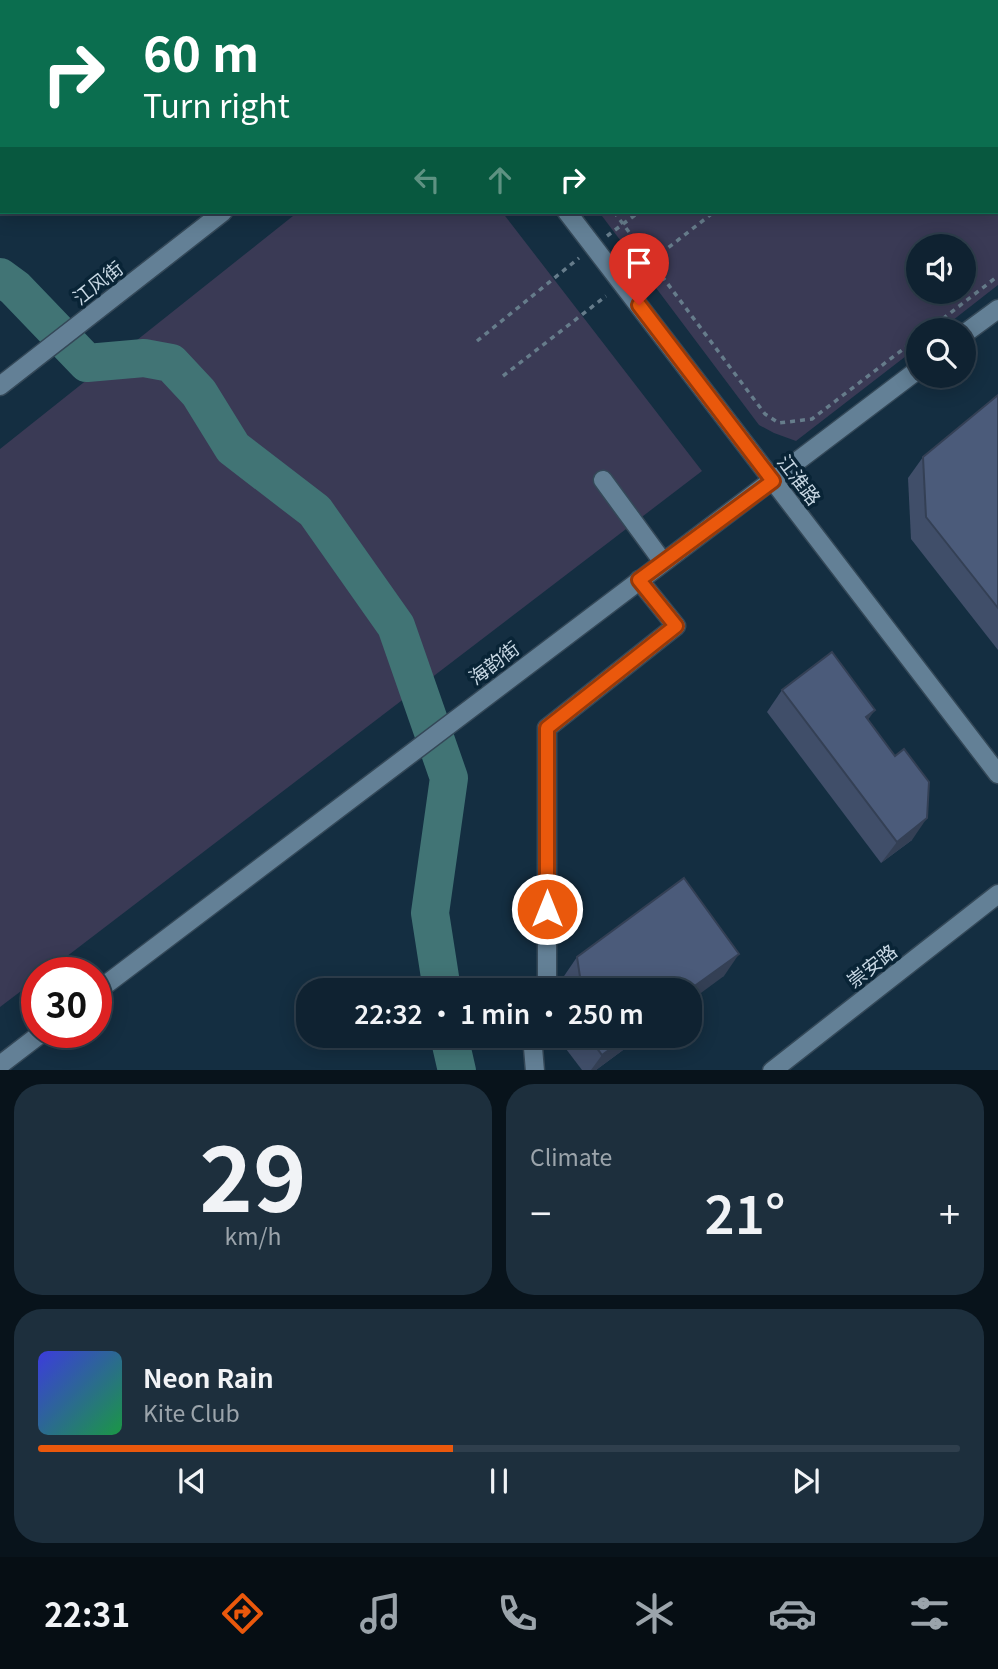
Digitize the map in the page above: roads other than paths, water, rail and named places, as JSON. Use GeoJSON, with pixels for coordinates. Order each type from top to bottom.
{"type":"FeatureCollection","features":[{"type":"Feature","properties":{"kind":"street","name":"江风街"},"geometry":{"type":"LineString","coordinates":[[0,386],[220,214]]}},
{"type":"Feature","properties":{"kind":"street","name":"江淮路"},"geometry":{"type":"LineString","coordinates":[[569,214],[998,774]]}},
{"type":"Feature","properties":{"kind":"street"},"geometry":{"type":"LineString","coordinates":[[976,325],[998,309]]}},
{"type":"Feature","properties":{"kind":"street","name":"海韵街"},"geometry":{"type":"LineString","coordinates":[[112,980],[906,379]]}},
{"type":"Feature","properties":{"kind":"street"},"geometry":{"type":"LineString","coordinates":[[603,480],[663,562]]}},
{"type":"Feature","properties":{"kind":"street"},"geometry":{"type":"LineString","coordinates":[[547,978],[547,728],[676,626],[639,580]]}},
{"type":"Feature","properties":{"kind":"street","name":"崇安路"},"geometry":{"type":"LineString","coordinates":[[772,1070],[998,894]]}},
{"type":"Feature","properties":{"kind":"street"},"geometry":{"type":"LineString","coordinates":[[0,1065],[22,1048]]}},
{"type":"Feature","properties":{"kind":"street"},"geometry":{"type":"LineString","coordinates":[[533,1048],[535,1070]]}},
{"type":"Feature","properties":{"kind":"waterway"},"geometry":{"type":"LineString","coordinates":[[0,277],[15,288],[87,363],[144,358],[171,363],[199,393],[233,448],[315,511],[396,626],[449,778],[430,913],[440,978]]}},
{"type":"Feature","properties":{"kind":"waterway"},"geometry":{"type":"LineString","coordinates":[[452,1048],[457,1070]]}}]}
